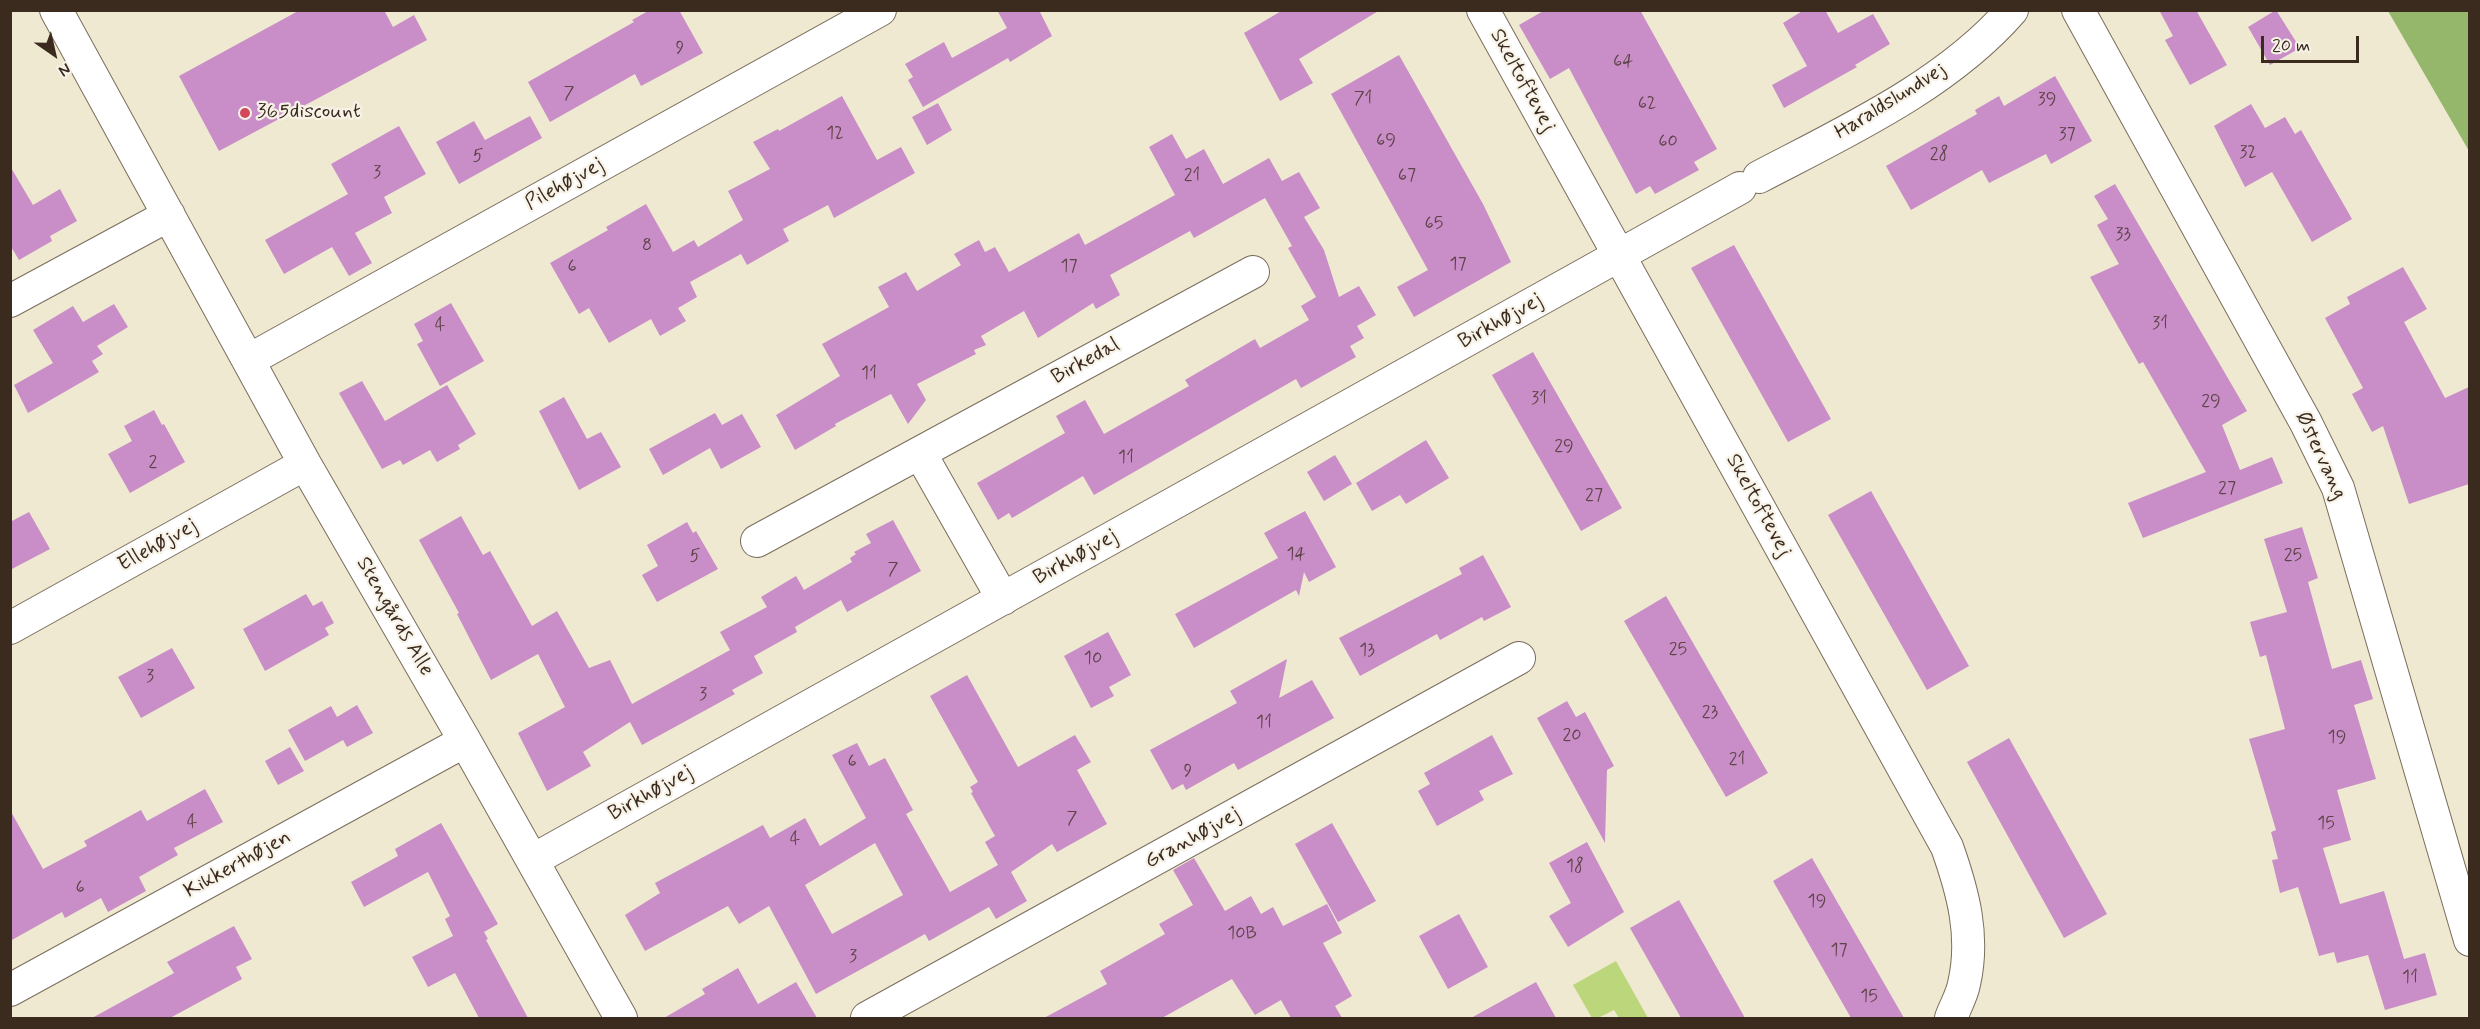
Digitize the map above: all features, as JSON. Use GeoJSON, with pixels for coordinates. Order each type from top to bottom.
{"type":"FeatureCollection","features":[{"type":"Feature","properties":{"kind":"street","name":"Stengårds Alle"},"geometry":{"type":"LineString","coordinates":[[56,10],[305,464],[533,860],[621,1018]]}},
{"type":"Feature","properties":{"kind":"street","name":"Pilehøjvej"},"geometry":{"type":"LineString","coordinates":[[249,360],[880,10]]}},
{"type":"Feature","properties":{"kind":"street","name":"Skeltoftevej"},"geometry":{"type":"LineString","coordinates":[[1483,10],[1947,847],[1965,901],[1969,940],[1964,986],[1951,1018]]}},
{"type":"Feature","properties":{"kind":"street","name":"Haraldslundvej"},"geometry":{"type":"LineString","coordinates":[[1620,256],[1749,183],[1855,128],[1916,90],[1997,28],[2012,10]]}},
{"type":"Feature","properties":{"kind":"street","name":"Østervang"},"geometry":{"type":"LineString","coordinates":[[2078,10],[2306,423],[2338,488],[2469,940]]}},
{"type":"Feature","properties":{"kind":"street"},"geometry":{"type":"LineString","coordinates":[[10,301],[169,215]]}},
{"type":"Feature","properties":{"kind":"street","name":"Birkhøjvej"},"geometry":{"type":"LineString","coordinates":[[533,860],[1620,256]]}},
{"type":"Feature","properties":{"kind":"street","name":"Birkedal"},"geometry":{"type":"LineString","coordinates":[[757,541],[1253,272]]}},
{"type":"Feature","properties":{"kind":"street"},"geometry":{"type":"LineString","coordinates":[[920,453],[1002,599]]}},
{"type":"Feature","properties":{"kind":"street","name":"Ellehøjvej"},"geometry":{"type":"LineString","coordinates":[[10,628],[305,464]]}},
{"type":"Feature","properties":{"kind":"street","name":"Granhøjvej"},"geometry":{"type":"LineString","coordinates":[[867,1018],[1519,658]]}},
{"type":"Feature","properties":{"kind":"street","name":"Kikkerthøjen"},"geometry":{"type":"LineString","coordinates":[[10,990],[465,741]]}},
{"type":"Feature","properties":{"kind":"green space"},"geometry":{"type":"Polygon","coordinates":[[[2388,11],[2469,11],[2469,151],[2388,11]]]}},
{"type":"Feature","properties":{"kind":"green space"},"geometry":{"type":"Polygon","coordinates":[[[1616,961],[1648,1018],[1619,1018],[1614,1010],[1598,1018],[1592,1018],[1573,985],[1616,961]]]}},
{"type":"Feature","properties":{"kind":"building","name":"365discount"},"geometry":{"type":"Polygon","coordinates":[[[300,10],[384,10],[393,27],[414,15],[427,40],[219,151],[179,76],[300,10]]]}},
{"type":"Feature","properties":{"kind":"building"},"geometry":{"type":"Polygon","coordinates":[[[650,10],[679,10],[703,53],[641,86],[635,74],[550,122],[528,82],[634,22],[632,20],[650,10]]]}},
{"type":"Feature","properties":{"kind":"building"},"geometry":{"type":"Polygon","coordinates":[[[997,10],[1039,10],[1052,36],[1010,62],[1008,58],[923,107],[908,80],[913,77],[905,64],[944,42],[952,58],[1007,28],[997,10]]]}},
{"type":"Feature","properties":{"kind":"building"},"geometry":{"type":"Polygon","coordinates":[[[1283,10],[1380,10],[1299,59],[1313,83],[1280,101],[1244,33],[1283,10]]]}},
{"type":"Feature","properties":{"kind":"building"},"geometry":{"type":"Polygon","coordinates":[[[1545,10],[1640,10],[1717,149],[1694,162],[1699,170],[1655,194],[1650,186],[1636,194],[1569,68],[1550,79],[1519,25],[1545,10]]]}},
{"type":"Feature","properties":{"kind":"building"},"geometry":{"type":"Polygon","coordinates":[[[1804,10],[1825,10],[1838,33],[1873,14],[1890,44],[1855,65],[1857,67],[1784,108],[1772,85],[1807,66],[1783,23],[1804,10]]]}},
{"type":"Feature","properties":{"kind":"building"},"geometry":{"type":"Polygon","coordinates":[[[2159,10],[2196,10],[2227,65],[2190,85],[2165,40],[2173,36],[2159,10]]]}},
{"type":"Feature","properties":{"kind":"building"},"geometry":{"type":"Polygon","coordinates":[[[2276,10],[2300,48],[2270,65],[2248,27],[2276,10]]]}},
{"type":"Feature","properties":{"kind":"building"},"geometry":{"type":"Polygon","coordinates":[[[1399,55],[1483,204],[1511,262],[1414,317],[1397,287],[1428,270],[1331,94],[1399,55]]]}},
{"type":"Feature","properties":{"kind":"building"},"geometry":{"type":"Polygon","coordinates":[[[2055,76],[2092,141],[2051,164],[2046,154],[1989,183],[1982,170],[1911,210],[1886,166],[1977,114],[1975,110],[1999,96],[2004,106],[2055,76]]]}},
{"type":"Feature","properties":{"kind":"building"},"geometry":{"type":"Polygon","coordinates":[[[842,96],[877,160],[901,147],[915,173],[834,218],[828,205],[783,229],[789,241],[747,265],[741,254],[690,282],[697,297],[678,308],[686,321],[660,336],[651,319],[609,343],[589,308],[579,314],[550,263],[608,230],[606,227],[646,204],[673,252],[694,240],[698,247],[743,220],[728,191],[770,169],[753,142],[778,129],[779,131],[842,96]]]}},
{"type":"Feature","properties":{"kind":"building"},"geometry":{"type":"Polygon","coordinates":[[[938,103],[952,130],[927,145],[912,117],[938,103]]]}},
{"type":"Feature","properties":{"kind":"building"},"geometry":{"type":"Polygon","coordinates":[[[2251,104],[2265,128],[2285,117],[2295,134],[2301,130],[2352,219],[2312,242],[2272,172],[2245,187],[2214,126],[2251,104]]]}},
{"type":"Feature","properties":{"kind":"building"},"geometry":{"type":"Polygon","coordinates":[[[530,116],[542,138],[459,184],[436,142],[474,121],[485,140],[530,116]]]}},
{"type":"Feature","properties":{"kind":"building"},"geometry":{"type":"Polygon","coordinates":[[[399,126],[426,174],[384,197],[392,213],[355,233],[372,263],[349,276],[332,247],[284,274],[265,240],[348,194],[331,164],[399,126]]]}},
{"type":"Feature","properties":{"kind":"building"},"geometry":{"type":"Polygon","coordinates":[[[1172,134],[1186,159],[1204,149],[1223,184],[1269,158],[1282,181],[1299,172],[1320,208],[1304,217],[1324,250],[1339,297],[1359,286],[1376,315],[1357,326],[1364,338],[1350,346],[1356,357],[1301,388],[1296,379],[1094,495],[1083,476],[1012,518],[1009,513],[998,520],[977,483],[1065,433],[1056,416],[1085,400],[1104,434],[1189,386],[1185,380],[1255,339],[1260,348],[1309,320],[1301,306],[1316,297],[1288,248],[1292,246],[1265,198],[1194,238],[1190,231],[1110,275],[1120,295],[1096,309],[1093,303],[1038,338],[1024,311],[981,336],[986,345],[974,350],[976,354],[917,384],[926,400],[908,424],[891,394],[835,424],[836,426],[795,450],[776,415],[840,376],[822,344],[889,307],[878,287],[906,272],[917,291],[961,265],[954,254],[979,240],[985,252],[995,247],[1009,272],[1079,233],[1085,245],[1175,195],[1149,147],[1172,134]]]}},
{"type":"Feature","properties":{"kind":"building"},"geometry":{"type":"Polygon","coordinates":[[[10,166],[33,205],[60,189],[77,221],[50,236],[52,241],[19,260],[10,245],[10,166]]]}},
{"type":"Feature","properties":{"kind":"building"},"geometry":{"type":"Polygon","coordinates":[[[2115,184],[2247,411],[2222,425],[2240,470],[2272,457],[2283,483],[2143,538],[2128,503],[2206,472],[2143,362],[2139,364],[2090,277],[2119,264],[2097,225],[2108,219],[2094,196],[2115,184]]]}},
{"type":"Feature","properties":{"kind":"building"},"geometry":{"type":"Polygon","coordinates":[[[1734,245],[1831,419],[1788,442],[1691,268],[1734,245]]]}},
{"type":"Feature","properties":{"kind":"building"},"geometry":{"type":"Polygon","coordinates":[[[2403,267],[2427,309],[2404,322],[2445,398],[2469,387],[2469,484],[2409,504],[2383,426],[2372,432],[2352,394],[2363,388],[2325,318],[2350,304],[2347,297],[2403,267]]]}},
{"type":"Feature","properties":{"kind":"building"},"geometry":{"type":"Polygon","coordinates":[[[451,303],[484,361],[440,386],[417,344],[423,341],[414,324],[451,303]]]}},
{"type":"Feature","properties":{"kind":"building"},"geometry":{"type":"Polygon","coordinates":[[[114,304],[128,327],[97,346],[103,354],[92,361],[99,372],[28,413],[14,385],[53,363],[33,330],[73,306],[83,322],[114,304]]]}},
{"type":"Feature","properties":{"kind":"building"},"geometry":{"type":"Polygon","coordinates":[[[1533,352],[1622,508],[1581,531],[1492,375],[1533,352]]]}},
{"type":"Feature","properties":{"kind":"building"},"geometry":{"type":"Polygon","coordinates":[[[362,381],[385,421],[447,385],[476,434],[458,445],[460,449],[437,462],[430,450],[403,465],[400,460],[382,469],[339,393],[362,381]]]}},
{"type":"Feature","properties":{"kind":"building"},"geometry":{"type":"Polygon","coordinates":[[[564,397],[587,439],[601,432],[621,467],[579,490],[539,411],[564,397]]]}},
{"type":"Feature","properties":{"kind":"building"},"geometry":{"type":"Polygon","coordinates":[[[154,410],[185,462],[130,493],[108,454],[132,441],[124,426],[154,410]]]}},
{"type":"Feature","properties":{"kind":"building"},"geometry":{"type":"Polygon","coordinates":[[[715,413],[722,425],[742,414],[761,447],[721,469],[710,448],[663,475],[649,449],[715,413]]]}},
{"type":"Feature","properties":{"kind":"building"},"geometry":{"type":"Polygon","coordinates":[[[1426,440],[1449,478],[1406,504],[1400,495],[1372,511],[1356,483],[1426,440]]]}},
{"type":"Feature","properties":{"kind":"building"},"geometry":{"type":"Polygon","coordinates":[[[1335,455],[1352,484],[1324,501],[1307,472],[1335,455]]]}},
{"type":"Feature","properties":{"kind":"building"},"geometry":{"type":"Polygon","coordinates":[[[1871,491],[1969,666],[1927,690],[1828,515],[1871,491]]]}},
{"type":"Feature","properties":{"kind":"building"},"geometry":{"type":"Polygon","coordinates":[[[1305,511],[1336,567],[1309,582],[1304,572],[1299,596],[1296,590],[1194,648],[1175,614],[1278,558],[1264,533],[1305,511]]]}},
{"type":"Feature","properties":{"kind":"building"},"geometry":{"type":"Polygon","coordinates":[[[29,512],[50,549],[10,570],[10,522],[29,512]]]}},
{"type":"Feature","properties":{"kind":"building"},"geometry":{"type":"Polygon","coordinates":[[[461,516],[483,555],[490,551],[532,626],[557,611],[589,668],[610,660],[632,704],[730,650],[720,632],[767,607],[761,597],[796,576],[804,590],[852,562],[850,558],[856,554],[854,552],[871,543],[866,534],[893,520],[921,571],[847,612],[841,600],[795,627],[797,632],[754,656],[763,673],[732,690],[735,694],[642,745],[630,722],[583,752],[591,766],[547,791],[518,733],[565,707],[538,654],[491,680],[457,614],[459,613],[419,540],[461,516]]]}},
{"type":"Feature","properties":{"kind":"building"},"geometry":{"type":"Polygon","coordinates":[[[687,522],[693,533],[696,531],[718,569],[657,602],[642,575],[658,566],[647,545],[687,522]]]}},
{"type":"Feature","properties":{"kind":"building"},"geometry":{"type":"Polygon","coordinates":[[[2302,527],[2318,578],[2308,582],[2332,669],[2361,660],[2373,699],[2354,705],[2376,779],[2337,790],[2351,840],[2323,848],[2340,904],[2384,891],[2404,959],[2425,953],[2437,995],[2385,1010],[2368,955],[2337,963],[2334,952],[2319,956],[2298,887],[2280,893],[2272,860],[2278,859],[2271,832],[2276,830],[2249,739],[2285,729],[2266,655],[2260,657],[2250,622],[2287,612],[2264,539],[2302,527]]]}},
{"type":"Feature","properties":{"kind":"building"},"geometry":{"type":"Polygon","coordinates":[[[1483,555],[1511,607],[1484,621],[1482,617],[1440,640],[1437,634],[1360,676],[1339,638],[1462,574],[1459,568],[1483,555]]]}},
{"type":"Feature","properties":{"kind":"building"},"geometry":{"type":"Polygon","coordinates":[[[306,594],[313,606],[322,601],[334,623],[325,628],[329,635],[265,671],[243,629],[306,594]]]}},
{"type":"Feature","properties":{"kind":"building"},"geometry":{"type":"Polygon","coordinates":[[[1666,596],[1768,773],[1726,797],[1624,621],[1666,596]]]}},
{"type":"Feature","properties":{"kind":"building"},"geometry":{"type":"Polygon","coordinates":[[[1108,632],[1131,675],[1109,687],[1114,696],[1091,708],[1064,656],[1108,632]]]}},
{"type":"Feature","properties":{"kind":"building"},"geometry":{"type":"Polygon","coordinates":[[[172,648],[195,688],[141,718],[118,677],[172,648]]]}},
{"type":"Feature","properties":{"kind":"building"},"geometry":{"type":"Polygon","coordinates":[[[1287,659],[1279,698],[1312,680],[1334,718],[1238,770],[1234,763],[1186,790],[1183,784],[1172,790],[1150,750],[1237,703],[1230,691],[1287,659]]]}},
{"type":"Feature","properties":{"kind":"building"},"geometry":{"type":"Polygon","coordinates":[[[967,675],[1018,767],[1075,735],[1091,762],[1077,770],[1107,824],[1057,852],[1052,844],[1011,872],[1027,901],[996,919],[989,907],[929,941],[925,934],[816,994],[769,906],[739,924],[728,906],[645,951],[625,915],[660,893],[655,883],[763,825],[770,838],[805,818],[820,846],[866,818],[832,755],[857,743],[869,766],[885,758],[913,810],[906,814],[950,892],[998,865],[985,842],[995,836],[971,793],[973,792],[970,787],[978,782],[930,696],[967,675]],[[875,843],[805,885],[832,934],[903,895],[875,843]]]}},
{"type":"Feature","properties":{"kind":"building"},"geometry":{"type":"Polygon","coordinates":[[[1567,701],[1576,717],[1585,712],[1614,766],[1607,770],[1605,843],[1537,718],[1567,701]]]}},
{"type":"Feature","properties":{"kind":"building"},"geometry":{"type":"Polygon","coordinates":[[[357,705],[373,733],[347,747],[343,740],[305,761],[288,730],[331,706],[337,717],[357,705]]]}},
{"type":"Feature","properties":{"kind":"building"},"geometry":{"type":"Polygon","coordinates":[[[1492,735],[1513,774],[1479,791],[1484,800],[1437,826],[1418,791],[1430,784],[1424,773],[1492,735]]]}},
{"type":"Feature","properties":{"kind":"building"},"geometry":{"type":"Polygon","coordinates":[[[2009,738],[2107,914],[2064,938],[1967,762],[2009,738]]]}},
{"type":"Feature","properties":{"kind":"building"},"geometry":{"type":"Polygon","coordinates":[[[290,747],[304,771],[278,785],[265,761],[290,747]]]}},
{"type":"Feature","properties":{"kind":"building"},"geometry":{"type":"Polygon","coordinates":[[[205,789],[223,822],[174,848],[178,855],[139,877],[146,891],[108,912],[101,898],[65,918],[62,912],[10,941],[10,810],[43,869],[87,846],[84,841],[141,810],[147,821],[205,789]]]}},
{"type":"Feature","properties":{"kind":"building"},"geometry":{"type":"Polygon","coordinates":[[[441,823],[498,924],[484,932],[488,939],[486,940],[528,1018],[479,1018],[455,973],[428,987],[412,957],[453,936],[445,919],[450,916],[428,872],[364,907],[351,882],[398,856],[395,849],[441,823]]]}},
{"type":"Feature","properties":{"kind":"building"},"geometry":{"type":"Polygon","coordinates":[[[1332,823],[1376,901],[1338,922],[1295,844],[1332,823]]]}},
{"type":"Feature","properties":{"kind":"building"},"geometry":{"type":"Polygon","coordinates":[[[1587,842],[1624,912],[1568,947],[1549,916],[1571,903],[1549,863],[1587,842]]]}},
{"type":"Feature","properties":{"kind":"building"},"geometry":{"type":"Polygon","coordinates":[[[1194,858],[1225,911],[1251,896],[1261,914],[1273,907],[1283,926],[1327,904],[1342,933],[1323,943],[1352,996],[1335,1006],[1342,1018],[1291,1018],[1281,1000],[1255,1015],[1232,979],[1162,1018],[1044,1018],[1107,984],[1100,971],[1165,934],[1159,924],[1193,905],[1173,870],[1194,858]]]}},
{"type":"Feature","properties":{"kind":"building"},"geometry":{"type":"Polygon","coordinates":[[[1812,858],[1904,1018],[1851,1018],[1773,881],[1812,858]]]}},
{"type":"Feature","properties":{"kind":"building"},"geometry":{"type":"Polygon","coordinates":[[[1679,900],[1745,1018],[1681,1018],[1630,928],[1679,900]]]}},
{"type":"Feature","properties":{"kind":"building"},"geometry":{"type":"Polygon","coordinates":[[[1459,914],[1488,967],[1448,989],[1419,936],[1459,914]]]}},
{"type":"Feature","properties":{"kind":"building"},"geometry":{"type":"Polygon","coordinates":[[[234,926],[252,959],[236,967],[242,979],[170,1018],[92,1018],[174,973],[167,962],[234,926]]]}},
{"type":"Feature","properties":{"kind":"building"},"geometry":{"type":"Polygon","coordinates":[[[738,968],[758,1004],[796,982],[817,1018],[664,1018],[705,994],[702,989],[738,968]]]}},
{"type":"Feature","properties":{"kind":"building"},"geometry":{"type":"Polygon","coordinates":[[[1536,982],[1556,1018],[1471,1018],[1536,982]]]}},
{"type":"Feature","properties":{"kind":"place","name":"365discount"},"geometry":{"type":"Point","coordinates":[245,113]}}]}
